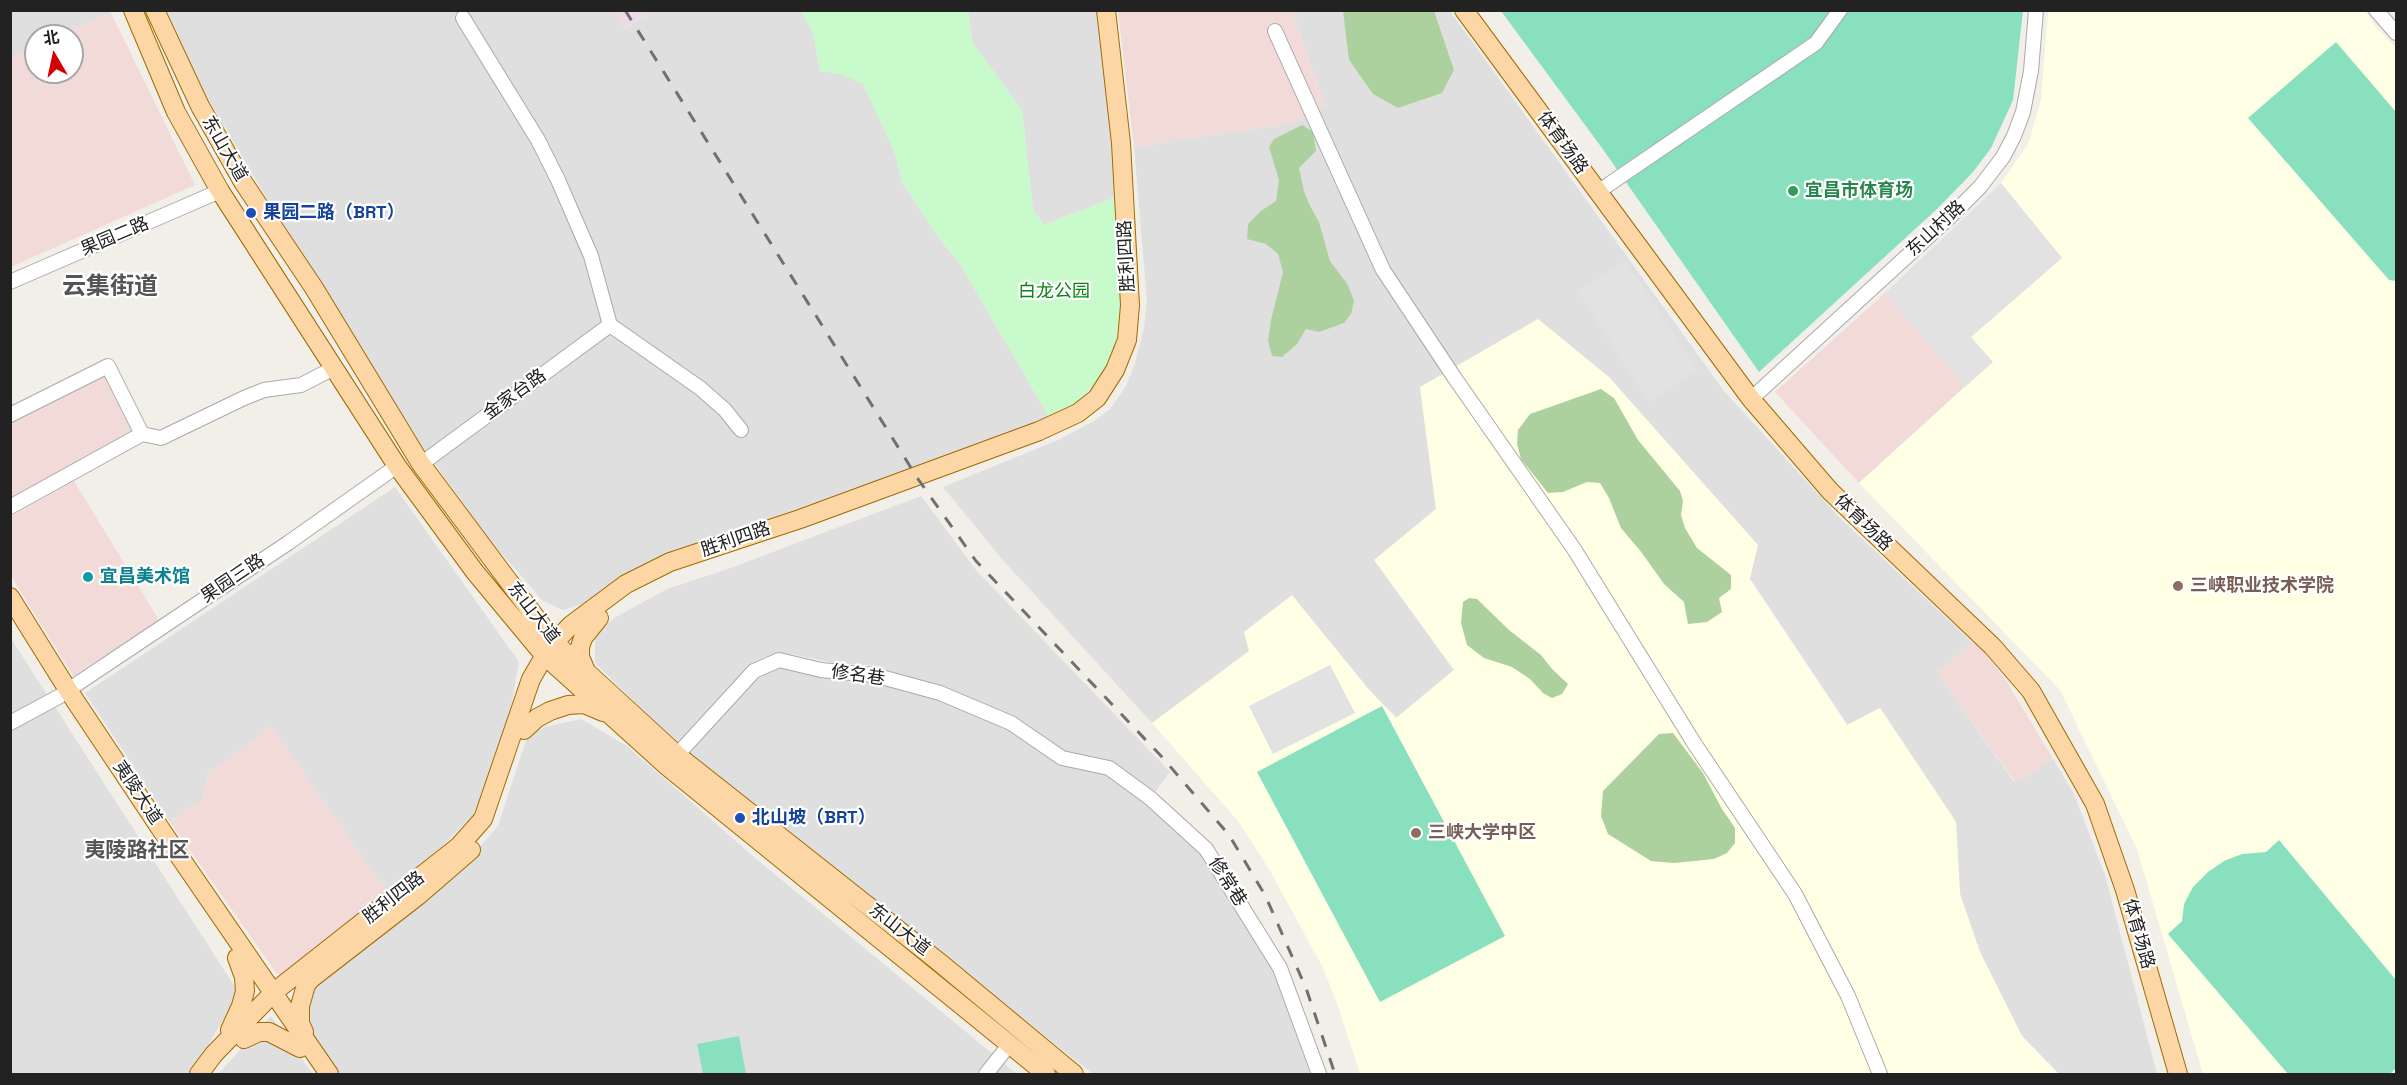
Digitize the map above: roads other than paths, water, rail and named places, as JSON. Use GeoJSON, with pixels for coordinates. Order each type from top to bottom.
{"type":"FeatureCollection","features":[{"type":"Feature","properties":{"kind":"main road","name":"东山大道"},"geometry":{"type":"LineString","coordinates":[[133,10],[176,112],[220,192],[397,466],[475,572],[553,652],[609,716],[834,904],[1046,1074]]}},
{"type":"Feature","properties":{"kind":"main road","name":"东山大道"},"geometry":{"type":"LineString","coordinates":[[155,10],[200,106],[243,182],[314,288],[421,464],[500,571],[553,652],[589,675],[677,755],[939,962],[1074,1074]]}},
{"type":"Feature","properties":{"kind":"main road","name":"胜利四路"},"geometry":{"type":"LineString","coordinates":[[199,1074],[218,1049],[459,846],[483,819],[521,724],[531,679],[553,652],[626,584],[670,562],[800,519],[1039,431],[1078,413],[1097,398],[1115,370],[1127,340],[1130,305],[1121,143],[1106,10]]}},
{"type":"Feature","properties":{"kind":"main road","name":"胜利四路"},"geometry":{"type":"LineString","coordinates":[[594,614],[632,592],[679,570],[919,485],[1041,438],[1083,419],[1099,408],[1126,365],[1136,339],[1140,315],[1128,142],[1113,10]]}},
{"type":"Feature","properties":{"kind":"main road","name":"体育场路"},"geometry":{"type":"LineString","coordinates":[[1464,10],[1755,396],[1830,491],[1993,647],[2031,691],[2095,804],[2125,890],[2178,1074]]}},
{"type":"Feature","properties":{"kind":"main road","name":"体育场路"},"geometry":{"type":"LineString","coordinates":[[1475,10],[1755,396],[1840,486],[1998,639],[2035,684],[2059,723],[2099,799],[2130,883],[2185,1074]]}},
{"type":"Feature","properties":{"kind":"main road"},"geometry":{"type":"LineString","coordinates":[[500,571],[541,615],[554,620],[594,614]]}},
{"type":"Feature","properties":{"kind":"main road"},"geometry":{"type":"LineString","coordinates":[[475,572],[492,602],[517,632],[528,652],[521,724]]}},
{"type":"Feature","properties":{"kind":"main road","name":"夷陵大道"},"geometry":{"type":"LineString","coordinates":[[10,597],[64,693],[237,958],[273,1001],[303,1044],[330,1074]]}},
{"type":"Feature","properties":{"kind":"main road"},"geometry":{"type":"LineString","coordinates":[[589,675],[583,666],[579,647],[594,614]]}},
{"type":"Feature","properties":{"kind":"main road","name":"夷陵大道"},"geometry":{"type":"LineString","coordinates":[[10,618],[256,966],[273,1001]]}},
{"type":"Feature","properties":{"kind":"main road"},"geometry":{"type":"LineString","coordinates":[[521,724],[568,705],[584,704],[609,716]]}},
{"type":"Feature","properties":{"kind":"main road"},"geometry":{"type":"LineString","coordinates":[[218,1049],[244,999],[244,977],[237,958]]}},
{"type":"Feature","properties":{"kind":"main road"},"geometry":{"type":"LineString","coordinates":[[244,1039],[260,1032],[269,1032],[303,1044],[300,1015],[306,975],[275,977],[264,973],[256,966]]}},
{"type":"Feature","properties":{"kind":"main road","name":"胜利四路"},"geometry":{"type":"LineString","coordinates":[[212,1074],[244,1039],[273,1001]]}},
{"type":"Feature","properties":{"kind":"main road","name":"夷陵大道"},"geometry":{"type":"LineString","coordinates":[[303,1044],[318,1074]]}},
{"type":"Feature","properties":{"kind":"street"},"geometry":{"type":"LineString","coordinates":[[1605,187],[1816,44],[1840,10]]}},
{"type":"Feature","properties":{"kind":"street","name":"东山村路"},"geometry":{"type":"LineString","coordinates":[[1755,396],[1952,215],[1980,187],[2003,157],[2014,136],[2022,112],[2031,70],[2036,10]]}},
{"type":"Feature","properties":{"kind":"street"},"geometry":{"type":"LineString","coordinates":[[2376,10],[2397,33]]}},
{"type":"Feature","properties":{"kind":"street"},"geometry":{"type":"LineString","coordinates":[[463,18],[528,123],[558,180],[591,256],[610,325],[700,387],[725,410],[741,430]]}},
{"type":"Feature","properties":{"kind":"street"},"geometry":{"type":"LineString","coordinates":[[1275,31],[1383,270],[1460,387],[1574,549],[1694,743],[1795,894],[1848,996],[1880,1074]]}},
{"type":"Feature","properties":{"kind":"street","name":"果园二路"},"geometry":{"type":"LineString","coordinates":[[10,282],[220,192]]}},
{"type":"Feature","properties":{"kind":"street","name":"金家台路"},"geometry":{"type":"LineString","coordinates":[[421,464],[610,325]]}},
{"type":"Feature","properties":{"kind":"street"},"geometry":{"type":"LineString","coordinates":[[10,415],[108,366],[142,434]]}},
{"type":"Feature","properties":{"kind":"street"},"geometry":{"type":"LineString","coordinates":[[10,507],[142,434],[161,438],[244,398],[264,390],[301,385],[334,368]]}},
{"type":"Feature","properties":{"kind":"street","name":"果园三路"},"geometry":{"type":"LineString","coordinates":[[10,723],[64,693],[288,543],[397,466]]}},
{"type":"Feature","properties":{"kind":"street","name":"修名巷"},"geometry":{"type":"LineString","coordinates":[[677,755],[753,671],[779,660],[821,670],[874,675],[940,693],[1011,723],[1062,758]]}},
{"type":"Feature","properties":{"kind":"street","name":"修常巷"},"geometry":{"type":"LineString","coordinates":[[1062,758],[1109,768],[1150,798],[1206,849],[1280,968],[1319,1074]]}},
{"type":"Feature","properties":{"kind":"street"},"geometry":{"type":"LineString","coordinates":[[986,1074],[1010,1045]]}},
{"type":"Feature","properties":{"kind":"railway"},"geometry":{"type":"LineString","coordinates":[[625,10],[918,479],[976,561],[1162,757],[1229,835],[1265,895],[1306,988],[1335,1074]]}},
{"type":"Feature","properties":{"kind":"place","name":"宜昌市体育场"},"geometry":{"type":"Point","coordinates":[1793,191]}},
{"type":"Feature","properties":{"kind":"place","name":"果园二路（BRT）"},"geometry":{"type":"Point","coordinates":[251,213]}},
{"type":"Feature","properties":{"kind":"place","name":"宜昌美术馆"},"geometry":{"type":"Point","coordinates":[88,577]}},
{"type":"Feature","properties":{"kind":"place","name":"三峡职业技术学院"},"geometry":{"type":"Point","coordinates":[2178,586]}},
{"type":"Feature","properties":{"kind":"place","name":"北山坡（BRT）"},"geometry":{"type":"Point","coordinates":[740,818]}},
{"type":"Feature","properties":{"kind":"place","name":"三峡大学中区"},"geometry":{"type":"Point","coordinates":[1416,833]}},
{"type":"Feature","properties":{"kind":"district","name":"云集街道"},"geometry":{"type":"Point","coordinates":[110,287]}},
{"type":"Feature","properties":{"kind":"district","name":"夷陵路社区"},"geometry":{"type":"Point","coordinates":[137,851]}},
{"type":"Feature","properties":{"kind":"park label","name":"白龙公园"},"geometry":{"type":"Point","coordinates":[1054,292]}}]}
